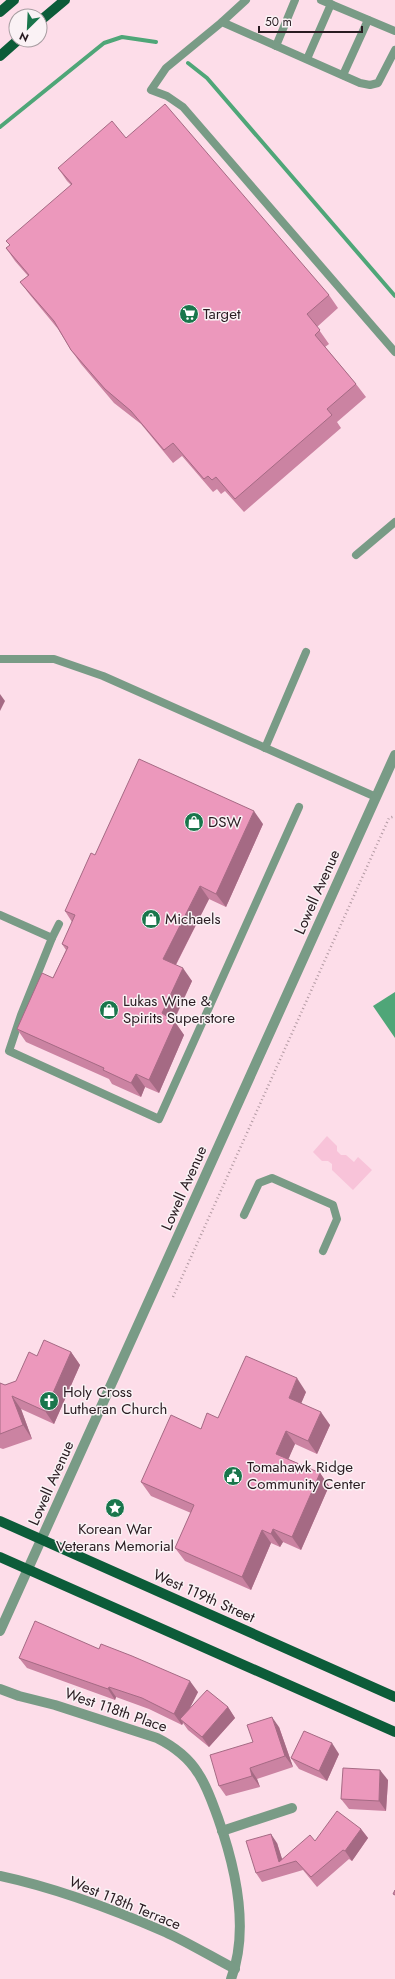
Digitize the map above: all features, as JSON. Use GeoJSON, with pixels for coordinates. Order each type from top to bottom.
{"type":"FeatureCollection","features":[{"type":"Feature","properties":{"kind":"main road"},"geometry":{"type":"LineString","coordinates":[[0,12],[14,0]]}},
{"type":"Feature","properties":{"kind":"main road"},"geometry":{"type":"LineString","coordinates":[[48,14],[65,0]]}},
{"type":"Feature","properties":{"kind":"main road"},"geometry":{"type":"LineString","coordinates":[[0,56],[9,48]]}},
{"type":"Feature","properties":{"kind":"main road","name":"West 119th Street"},"geometry":{"type":"LineString","coordinates":[[0,1521],[395,1697]]}},
{"type":"Feature","properties":{"kind":"main road"},"geometry":{"type":"LineString","coordinates":[[0,1557],[395,1732]]}},
{"type":"Feature","properties":{"kind":"street","name":"Lowell Avenue"},"geometry":{"type":"LineString","coordinates":[[0,1632],[395,756]]}},
{"type":"Feature","properties":{"kind":"street","name":"West 118th Place"},"geometry":{"type":"LineString","coordinates":[[0,1689],[19,1696],[55,1704],[157,1738],[185,1756],[198,1772],[212,1801],[229,1852],[238,1899],[240,1923],[233,1974]]}},
{"type":"Feature","properties":{"kind":"street"},"geometry":{"type":"LineString","coordinates":[[222,1831],[292,1808]]}},
{"type":"Feature","properties":{"kind":"street","name":"West 118th Terrace"},"geometry":{"type":"LineString","coordinates":[[0,1876],[50,1890],[129,1917],[166,1933],[233,1974]]}},
{"type":"Feature","properties":{"kind":"lane"},"geometry":{"type":"LineString","coordinates":[[246,0],[222,22],[166,68],[151,90],[167,96],[183,107],[395,352]]}},
{"type":"Feature","properties":{"kind":"lane"},"geometry":{"type":"LineString","coordinates":[[276,46],[295,0]]}},
{"type":"Feature","properties":{"kind":"lane"},"geometry":{"type":"LineString","coordinates":[[321,0],[395,31]]}},
{"type":"Feature","properties":{"kind":"lane"},"geometry":{"type":"LineString","coordinates":[[307,59],[331,4]]}},
{"type":"Feature","properties":{"kind":"lane"},"geometry":{"type":"LineString","coordinates":[[343,76],[368,20]]}},
{"type":"Feature","properties":{"kind":"lane"},"geometry":{"type":"LineString","coordinates":[[222,22],[343,76],[370,85],[378,83],[395,50]]}},
{"type":"Feature","properties":{"kind":"lane"},"geometry":{"type":"LineString","coordinates":[[356,555],[395,522]]}},
{"type":"Feature","properties":{"kind":"lane"},"geometry":{"type":"LineString","coordinates":[[265,748],[306,652]]}},
{"type":"Feature","properties":{"kind":"lane"},"geometry":{"type":"LineString","coordinates":[[0,660],[54,659],[104,676],[376,797]]}},
{"type":"Feature","properties":{"kind":"lane"},"geometry":{"type":"LineString","coordinates":[[59,924],[32,988],[9,1051],[159,1119],[300,807]]}},
{"type":"Feature","properties":{"kind":"lane"},"geometry":{"type":"LineString","coordinates":[[0,915],[52,938]]}},
{"type":"Feature","properties":{"kind":"lane"},"geometry":{"type":"LineString","coordinates":[[244,1215],[259,1183],[272,1178],[326,1202],[332,1205],[337,1219],[323,1251]]}},
{"type":"Feature","properties":{"kind":"path"},"geometry":{"type":"LineString","coordinates":[[173,1297],[389,818],[395,816]]}},
{"type":"Feature","properties":{"kind":"shaded area"},"geometry":{"type":"Polygon","coordinates":[[[395,992],[395,1038],[373,1006],[395,992]]]}},
{"type":"Feature","properties":{"kind":"shaded area"},"geometry":{"type":"Polygon","coordinates":[[[327,1136],[337,1146],[337,1151],[341,1155],[346,1155],[354,1162],[358,1157],[372,1170],[353,1190],[332,1170],[332,1164],[328,1161],[322,1161],[313,1152],[327,1136]]]}},
{"type":"Feature","properties":{"kind":"building","name":"Target"},"geometry":{"type":"Polygon","coordinates":[[[165,104],[329,295],[307,314],[320,330],[315,335],[356,384],[327,409],[332,415],[235,499],[216,477],[212,480],[208,476],[204,479],[173,443],[164,450],[131,411],[105,389],[71,350],[54,321],[20,282],[29,275],[6,248],[10,245],[6,241],[72,184],[58,168],[112,121],[126,138],[165,104]]]}},
{"type":"Feature","properties":{"kind":"building"},"geometry":{"type":"Polygon","coordinates":[[[139,759],[254,811],[216,894],[200,886],[163,959],[183,968],[162,1013],[175,1022],[149,1080],[136,1074],[131,1083],[103,1070],[104,1068],[17,1029],[42,973],[53,978],[68,947],[62,944],[75,915],[65,911],[91,853],[95,855],[139,759]]]}},
{"type":"Feature","properties":{"kind":"building"},"geometry":{"type":"Polygon","coordinates":[[[44,1340],[71,1352],[45,1411],[12,1396],[23,1425],[0,1434],[0,1383],[5,1385],[16,1381],[29,1352],[37,1356],[44,1340]]]}},
{"type":"Feature","properties":{"kind":"building","name":"Tomahawk Ridge Community Center"},"geometry":{"type":"Polygon","coordinates":[[[246,1356],[297,1378],[289,1398],[321,1412],[308,1441],[286,1431],[276,1454],[320,1473],[292,1537],[273,1529],[271,1534],[262,1530],[242,1577],[175,1548],[194,1505],[141,1482],[171,1415],[201,1429],[207,1413],[218,1418],[246,1356]]]}},
{"type":"Feature","properties":{"kind":"building"},"geometry":{"type":"Polygon","coordinates":[[[35,1621],[99,1649],[101,1644],[190,1681],[174,1714],[142,1698],[109,1687],[108,1689],[19,1658],[35,1621]]]}},
{"type":"Feature","properties":{"kind":"building"},"geometry":{"type":"Polygon","coordinates":[[[207,1690],[228,1707],[202,1737],[180,1719],[207,1690]]]}},
{"type":"Feature","properties":{"kind":"building"},"geometry":{"type":"Polygon","coordinates":[[[272,1717],[285,1756],[250,1768],[252,1776],[219,1786],[210,1755],[253,1742],[247,1725],[272,1717]]]}},
{"type":"Feature","properties":{"kind":"building"},"geometry":{"type":"Polygon","coordinates":[[[304,1731],[332,1743],[319,1771],[291,1758],[304,1731]]]}},
{"type":"Feature","properties":{"kind":"building"},"geometry":{"type":"Polygon","coordinates":[[[343,1768],[380,1770],[379,1801],[341,1799],[343,1768]]]}},
{"type":"Feature","properties":{"kind":"building"},"geometry":{"type":"Polygon","coordinates":[[[337,1811],[361,1829],[345,1851],[343,1850],[311,1877],[296,1861],[256,1873],[246,1841],[271,1834],[279,1862],[310,1835],[315,1841],[337,1811]]]}},
{"type":"Feature","properties":{"kind":"waterway"},"geometry":{"type":"LineString","coordinates":[[0,127],[104,43],[122,37],[156,42]]}},
{"type":"Feature","properties":{"kind":"waterway"},"geometry":{"type":"LineString","coordinates":[[188,63],[207,78],[395,296]]}},
{"type":"Feature","properties":{"kind":"place","name":"Target"},"geometry":{"type":"Point","coordinates":[189,314]}},
{"type":"Feature","properties":{"kind":"place","name":"DSW"},"geometry":{"type":"Point","coordinates":[194,822]}},
{"type":"Feature","properties":{"kind":"place","name":"Michaels"},"geometry":{"type":"Point","coordinates":[151,919]}},
{"type":"Feature","properties":{"kind":"place","name":"Lukas Wine & Spirits Superstore"},"geometry":{"type":"Point","coordinates":[109,1010]}},
{"type":"Feature","properties":{"kind":"place","name":"Holy Cross Lutheran Church"},"geometry":{"type":"Point","coordinates":[49,1401]}},
{"type":"Feature","properties":{"kind":"place","name":"Tomahawk Ridge Community Center"},"geometry":{"type":"Point","coordinates":[233,1476]}},
{"type":"Feature","properties":{"kind":"place","name":"Korean War Veterans Memorial"},"geometry":{"type":"Point","coordinates":[115,1508]}}]}
